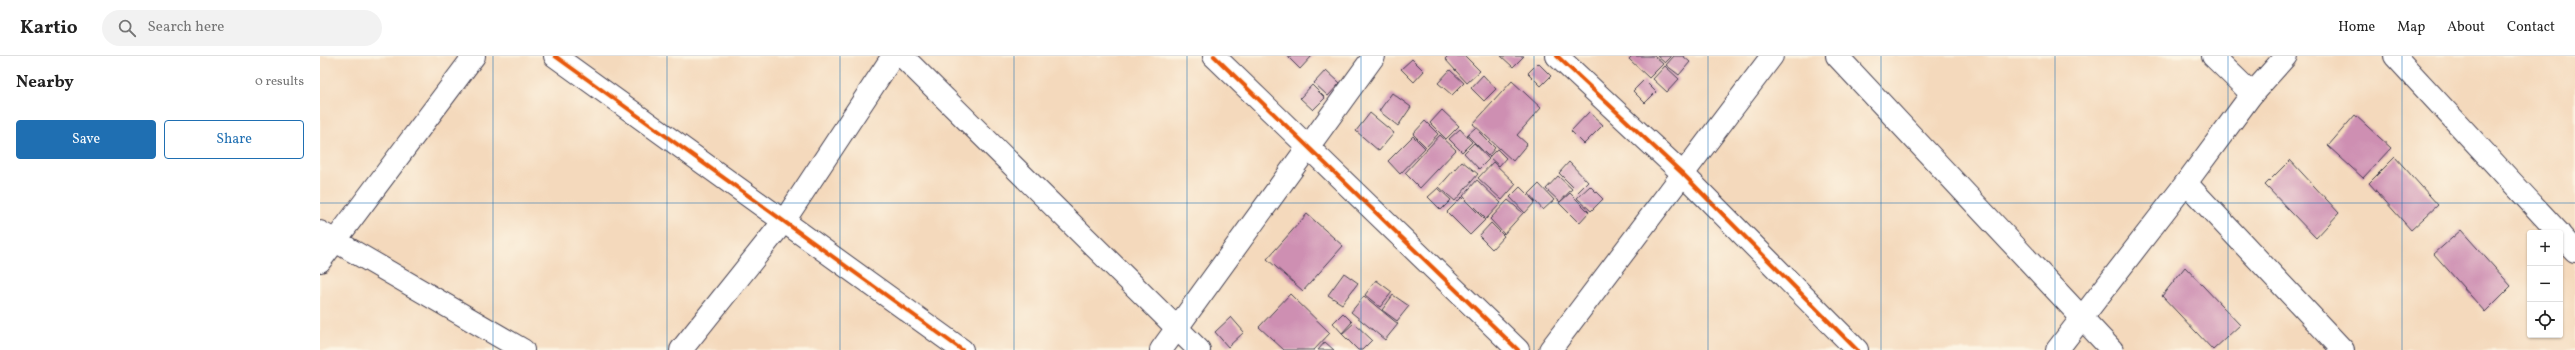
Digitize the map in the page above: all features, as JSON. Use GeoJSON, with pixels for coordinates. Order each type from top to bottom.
{"type":"FeatureCollection","features":[{"type":"Feature","properties":{"kind":"street"},"geometry":{"type":"LineString","coordinates":[[320,261],[327,236],[474,56]]}},
{"type":"Feature","properties":{"kind":"street"},"geometry":{"type":"LineString","coordinates":[[555,56],[962,350]]}},
{"type":"Feature","properties":{"kind":"street"},"geometry":{"type":"LineString","coordinates":[[681,350],[784,221],[893,56]]}},
{"type":"Feature","properties":{"kind":"street"},"geometry":{"type":"LineString","coordinates":[[902,56],[1199,350]]}},
{"type":"Feature","properties":{"kind":"street"},"geometry":{"type":"LineString","coordinates":[[1214,56],[1307,148],[1518,350]]}},
{"type":"Feature","properties":{"kind":"street"},"geometry":{"type":"LineString","coordinates":[[1160,350],[1178,328],[1374,56]]}},
{"type":"Feature","properties":{"kind":"street"},"geometry":{"type":"LineString","coordinates":[[1557,56],[1682,173],[1857,350]]}},
{"type":"Feature","properties":{"kind":"street"},"geometry":{"type":"LineString","coordinates":[[1550,350],[1682,173],[1772,56]]}},
{"type":"Feature","properties":{"kind":"street"},"geometry":{"type":"LineString","coordinates":[[1837,56],[2112,350]]}},
{"type":"Feature","properties":{"kind":"street"},"geometry":{"type":"LineString","coordinates":[[2213,56],[2252,94]]}},
{"type":"Feature","properties":{"kind":"street"},"geometry":{"type":"LineString","coordinates":[[2057,350],[2186,183],[2252,94],[2286,56]]}},
{"type":"Feature","properties":{"kind":"street"},"geometry":{"type":"LineString","coordinates":[[2395,56],[2555,230]]}},
{"type":"Feature","properties":{"kind":"street"},"geometry":{"type":"LineString","coordinates":[[2186,183],[2343,350]]}},
{"type":"Feature","properties":{"kind":"street"},"geometry":{"type":"LineString","coordinates":[[327,236],[523,350]]}},
{"type":"Feature","properties":{"kind":"street"},"geometry":{"type":"LineString","coordinates":[[2563,238],[2575,251]]}},
{"type":"Feature","properties":{"kind":"building"},"geometry":{"type":"Polygon","coordinates":[[[1287,56],[1312,56],[1300,69],[1287,56]]]}},
{"type":"Feature","properties":{"kind":"building"},"geometry":{"type":"Polygon","coordinates":[[[1448,56],[1465,56],[1480,71],[1467,83],[1445,59],[1448,56]]]}},
{"type":"Feature","properties":{"kind":"building"},"geometry":{"type":"Polygon","coordinates":[[[1501,56],[1524,56],[1513,67],[1501,56]]]}},
{"type":"Feature","properties":{"kind":"building"},"geometry":{"type":"Polygon","coordinates":[[[1632,56],[1654,56],[1663,64],[1649,78],[1629,59],[1632,56]]]}},
{"type":"Feature","properties":{"kind":"building"},"geometry":{"type":"Polygon","coordinates":[[[1657,56],[1672,56],[1665,63],[1657,56]]]}},
{"type":"Feature","properties":{"kind":"building"},"geometry":{"type":"Polygon","coordinates":[[[1674,56],[1683,56],[1690,62],[1679,75],[1666,65],[1674,56]]]}},
{"type":"Feature","properties":{"kind":"building"},"geometry":{"type":"Polygon","coordinates":[[[1412,59],[1424,71],[1414,82],[1401,69],[1412,59]]]}},
{"type":"Feature","properties":{"kind":"building"},"geometry":{"type":"Polygon","coordinates":[[[1538,63],[1551,76],[1541,86],[1528,73],[1538,63]]]}},
{"type":"Feature","properties":{"kind":"building"},"geometry":{"type":"Polygon","coordinates":[[[1665,66],[1679,79],[1667,92],[1653,79],[1665,66]]]}},
{"type":"Feature","properties":{"kind":"building"},"geometry":{"type":"Polygon","coordinates":[[[1326,70],[1340,83],[1328,96],[1314,83],[1326,70]]]}},
{"type":"Feature","properties":{"kind":"building"},"geometry":{"type":"Polygon","coordinates":[[[1450,70],[1464,83],[1452,95],[1438,83],[1450,70]]]}},
{"type":"Feature","properties":{"kind":"building"},"geometry":{"type":"Polygon","coordinates":[[[1483,75],[1496,89],[1484,101],[1471,88],[1483,75]]]}},
{"type":"Feature","properties":{"kind":"building"},"geometry":{"type":"Polygon","coordinates":[[[1644,80],[1656,92],[1645,103],[1633,91],[1644,80]]]}},
{"type":"Feature","properties":{"kind":"building"},"geometry":{"type":"Polygon","coordinates":[[[1512,81],[1541,108],[1517,135],[1527,144],[1513,161],[1473,124],[1512,81]]]}},
{"type":"Feature","properties":{"kind":"building"},"geometry":{"type":"Polygon","coordinates":[[[1312,85],[1325,98],[1313,110],[1300,98],[1312,85]]]}},
{"type":"Feature","properties":{"kind":"building"},"geometry":{"type":"Polygon","coordinates":[[[1392,93],[1411,107],[1398,126],[1379,111],[1392,93]]]}},
{"type":"Feature","properties":{"kind":"building"},"geometry":{"type":"Polygon","coordinates":[[[1442,110],[1459,126],[1446,139],[1430,123],[1442,110]]]}},
{"type":"Feature","properties":{"kind":"building"},"geometry":{"type":"Polygon","coordinates":[[[1589,112],[1603,125],[1584,144],[1571,131],[1589,112]]]}},
{"type":"Feature","properties":{"kind":"building"},"geometry":{"type":"Polygon","coordinates":[[[1370,113],[1394,133],[1379,151],[1356,131],[1370,113]]]}},
{"type":"Feature","properties":{"kind":"building"},"geometry":{"type":"Polygon","coordinates":[[[2355,115],[2391,148],[2363,178],[2328,146],[2355,115]]]}},
{"type":"Feature","properties":{"kind":"building"},"geometry":{"type":"Polygon","coordinates":[[[1425,121],[1438,134],[1426,147],[1413,134],[1425,121]]]}},
{"type":"Feature","properties":{"kind":"building"},"geometry":{"type":"Polygon","coordinates":[[[1475,128],[1495,148],[1488,156],[1467,135],[1475,128]]]}},
{"type":"Feature","properties":{"kind":"building"},"geometry":{"type":"Polygon","coordinates":[[[1460,129],[1472,142],[1462,152],[1449,139],[1460,129]]]}},
{"type":"Feature","properties":{"kind":"building"},"geometry":{"type":"Polygon","coordinates":[[[1440,135],[1456,150],[1420,188],[1405,173],[1440,135]]]}},
{"type":"Feature","properties":{"kind":"building"},"geometry":{"type":"Polygon","coordinates":[[[1413,136],[1425,148],[1400,174],[1388,161],[1413,136]]]}},
{"type":"Feature","properties":{"kind":"building"},"geometry":{"type":"Polygon","coordinates":[[[1474,143],[1489,159],[1479,169],[1464,153],[1474,143]]]}},
{"type":"Feature","properties":{"kind":"building"},"geometry":{"type":"Polygon","coordinates":[[[1497,149],[1506,158],[1499,166],[1489,157],[1497,149]]]}},
{"type":"Feature","properties":{"kind":"building"},"geometry":{"type":"Polygon","coordinates":[[[2395,157],[2438,205],[2411,230],[2369,183],[2395,157]]]}},
{"type":"Feature","properties":{"kind":"building"},"geometry":{"type":"Polygon","coordinates":[[[2290,160],[2339,213],[2316,238],[2265,185],[2290,160]]]}},
{"type":"Feature","properties":{"kind":"building"},"geometry":{"type":"Polygon","coordinates":[[[1462,161],[1478,174],[1455,201],[1439,187],[1462,161]]]}},
{"type":"Feature","properties":{"kind":"building"},"geometry":{"type":"Polygon","coordinates":[[[1493,162],[1516,184],[1502,200],[1478,178],[1493,162]]]}},
{"type":"Feature","properties":{"kind":"building"},"geometry":{"type":"Polygon","coordinates":[[[1569,162],[1588,182],[1578,192],[1559,173],[1569,162]]]}},
{"type":"Feature","properties":{"kind":"building"},"geometry":{"type":"Polygon","coordinates":[[[1558,176],[1572,189],[1560,202],[1546,189],[1558,176]]]}},
{"type":"Feature","properties":{"kind":"building"},"geometry":{"type":"Polygon","coordinates":[[[1477,180],[1501,203],[1486,219],[1463,196],[1477,180]]]}},
{"type":"Feature","properties":{"kind":"building"},"geometry":{"type":"Polygon","coordinates":[[[1539,184],[1554,200],[1543,210],[1529,194],[1539,184]]]}},
{"type":"Feature","properties":{"kind":"building"},"geometry":{"type":"Polygon","coordinates":[[[1590,186],[1603,199],[1591,211],[1577,198],[1590,186]]]}},
{"type":"Feature","properties":{"kind":"building"},"geometry":{"type":"Polygon","coordinates":[[[1520,187],[1535,202],[1525,213],[1510,197],[1520,187]]]}},
{"type":"Feature","properties":{"kind":"building"},"geometry":{"type":"Polygon","coordinates":[[[1438,188],[1451,200],[1441,210],[1428,197],[1438,188]]]}},
{"type":"Feature","properties":{"kind":"building"},"geometry":{"type":"Polygon","coordinates":[[[1570,193],[1589,212],[1579,223],[1559,203],[1570,193]]]}},
{"type":"Feature","properties":{"kind":"building"},"geometry":{"type":"Polygon","coordinates":[[[1462,197],[1485,220],[1470,235],[1447,212],[1462,197]]]}},
{"type":"Feature","properties":{"kind":"building"},"geometry":{"type":"Polygon","coordinates":[[[1508,200],[1523,213],[1504,234],[1490,219],[1508,200]]]}},
{"type":"Feature","properties":{"kind":"building"},"geometry":{"type":"Polygon","coordinates":[[[1307,214],[1343,246],[1303,291],[1267,259],[1307,214]]]}},
{"type":"Feature","properties":{"kind":"building"},"geometry":{"type":"Polygon","coordinates":[[[1491,223],[1504,236],[1492,249],[1479,236],[1491,223]]]}},
{"type":"Feature","properties":{"kind":"building"},"geometry":{"type":"Polygon","coordinates":[[[2461,230],[2511,286],[2485,312],[2434,254],[2461,230]]]}},
{"type":"Feature","properties":{"kind":"building"},"geometry":{"type":"Polygon","coordinates":[[[2185,267],[2240,325],[2213,350],[2162,296],[2185,267]]]}},
{"type":"Feature","properties":{"kind":"building"},"geometry":{"type":"Polygon","coordinates":[[[1344,273],[1358,283],[1342,304],[1328,295],[1344,273]]]}},
{"type":"Feature","properties":{"kind":"building"},"geometry":{"type":"Polygon","coordinates":[[[1376,280],[1392,292],[1380,307],[1365,295],[1376,280]]]}},
{"type":"Feature","properties":{"kind":"building"},"geometry":{"type":"Polygon","coordinates":[[[1290,294],[1330,333],[1314,350],[1284,350],[1259,327],[1290,294]]]}},
{"type":"Feature","properties":{"kind":"building"},"geometry":{"type":"Polygon","coordinates":[[[1393,295],[1409,306],[1397,321],[1382,310],[1393,295]]]}},
{"type":"Feature","properties":{"kind":"building"},"geometry":{"type":"Polygon","coordinates":[[[1364,296],[1398,324],[1385,340],[1351,312],[1364,296]]]}},
{"type":"Feature","properties":{"kind":"building"},"geometry":{"type":"Polygon","coordinates":[[[1343,313],[1352,322],[1342,333],[1333,323],[1343,313]]]}},
{"type":"Feature","properties":{"kind":"building"},"geometry":{"type":"Polygon","coordinates":[[[1231,317],[1244,332],[1228,347],[1215,332],[1231,317]]]}},
{"type":"Feature","properties":{"kind":"building"},"geometry":{"type":"Polygon","coordinates":[[[1354,323],[1372,340],[1362,350],[1358,350],[1342,334],[1354,323]]]}},
{"type":"Feature","properties":{"kind":"building"},"geometry":{"type":"Polygon","coordinates":[[[1325,342],[1334,350],[1318,350],[1325,342]]]}},
{"type":"Feature","properties":{"kind":"cycle path"},"geometry":{"type":"LineString","coordinates":[[555,56],[962,350]]}},
{"type":"Feature","properties":{"kind":"cycle path"},"geometry":{"type":"LineString","coordinates":[[1214,56],[1518,350]]}},
{"type":"Feature","properties":{"kind":"cycle path"},"geometry":{"type":"LineString","coordinates":[[1557,56],[1682,173],[1857,350]]}}]}
